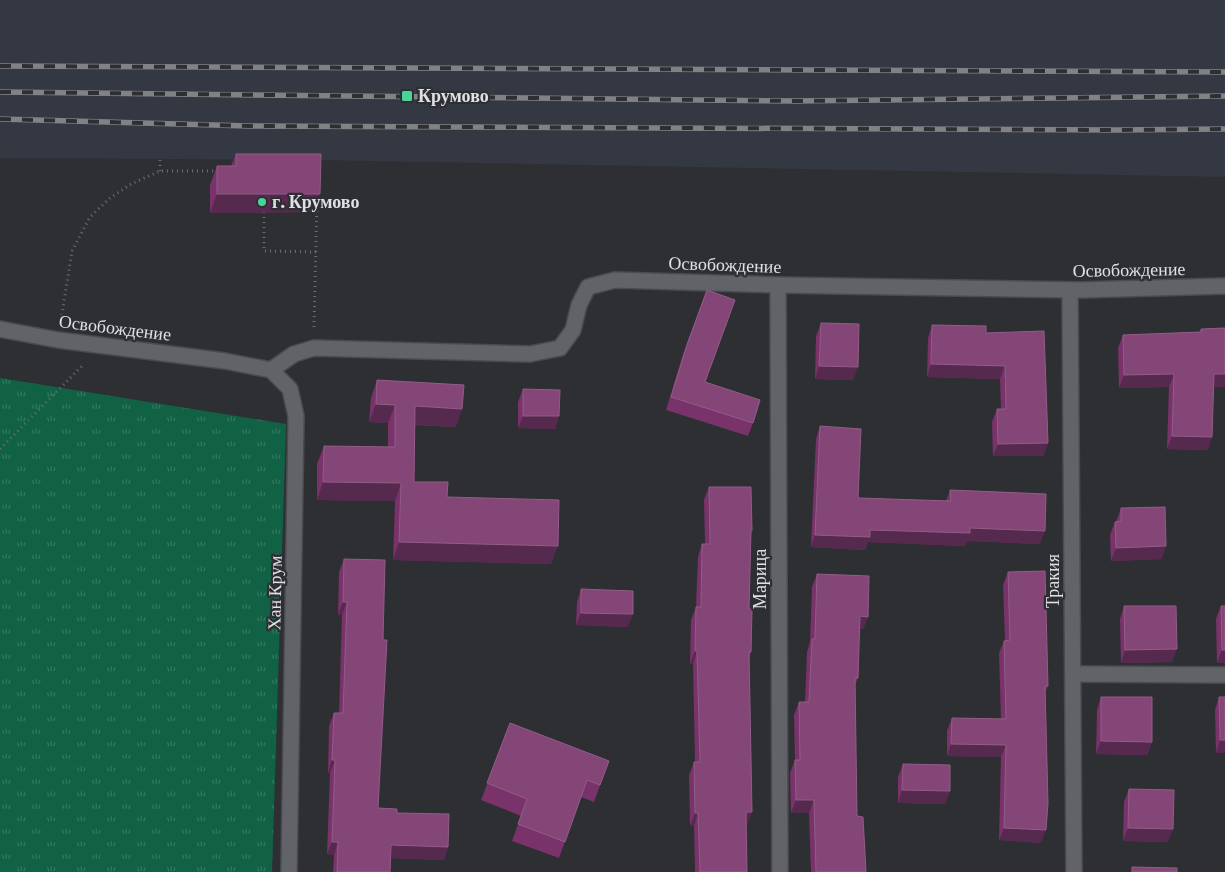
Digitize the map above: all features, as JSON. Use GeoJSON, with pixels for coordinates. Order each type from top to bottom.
{"type":"FeatureCollection","features":[{"type":"Feature","properties":{"kind":"street","name":"Освобождение"},"geometry":{"type":"LineString","coordinates":[[0,329],[58,340],[225,361],[271,370],[294,354],[314,348],[530,354],[560,348],[573,330],[579,305],[588,287],[615,280],[1070,290],[1225,286]]}},
{"type":"Feature","properties":{"kind":"street","name":"Марица"},"geometry":{"type":"LineString","coordinates":[[778,285],[780,872]]}},
{"type":"Feature","properties":{"kind":"street","name":"Тракия"},"geometry":{"type":"LineString","coordinates":[[1070,290],[1074,872]]}},
{"type":"Feature","properties":{"kind":"street","name":"Хан Крум"},"geometry":{"type":"LineString","coordinates":[[271,370],[290,388],[296,416],[288,872]]}},
{"type":"Feature","properties":{"kind":"street"},"geometry":{"type":"LineString","coordinates":[[1073,674],[1225,675]]}},
{"type":"Feature","properties":{"kind":"path"},"geometry":{"type":"LineString","coordinates":[[160,159],[160,171]]}},
{"type":"Feature","properties":{"kind":"path"},"geometry":{"type":"LineString","coordinates":[[58,340],[72,251],[90,217],[110,198],[131,184],[160,171],[219,172]]}},
{"type":"Feature","properties":{"kind":"path"},"geometry":{"type":"LineString","coordinates":[[314,348],[317,198]]}},
{"type":"Feature","properties":{"kind":"path"},"geometry":{"type":"LineString","coordinates":[[264,212],[264,251],[316,252]]}},
{"type":"Feature","properties":{"kind":"path"},"geometry":{"type":"LineString","coordinates":[[0,449],[102,346]]}},
{"type":"Feature","properties":{"kind":"shaded area"},"geometry":{"type":"Polygon","coordinates":[[[0,0],[1225,0],[1225,177],[317,160],[0,158],[0,0]]]}},
{"type":"Feature","properties":{"kind":"green space"},"geometry":{"type":"Polygon","coordinates":[[[0,378],[286,424],[272,872],[0,872],[0,378]]]}},
{"type":"Feature","properties":{"kind":"building"},"geometry":{"type":"Polygon","coordinates":[[[236,154],[321,154],[320,194],[217,194],[217,166],[236,166],[236,154]]]}},
{"type":"Feature","properties":{"kind":"building"},"geometry":{"type":"Polygon","coordinates":[[[707,290],[735,300],[705,382],[760,400],[753,423],[671,397],[707,290]]]}},
{"type":"Feature","properties":{"kind":"building"},"geometry":{"type":"Polygon","coordinates":[[[821,323],[859,324],[858,367],[819,366],[821,323]]]}},
{"type":"Feature","properties":{"kind":"building"},"geometry":{"type":"Polygon","coordinates":[[[932,325],[986,326],[986,333],[1044,331],[1048,443],[998,444],[997,409],[1006,409],[1005,366],[931,364],[932,325]]]}},
{"type":"Feature","properties":{"kind":"building"},"geometry":{"type":"Polygon","coordinates":[[[1225,328],[1225,374],[1214,374],[1212,437],[1172,436],[1174,374],[1124,375],[1123,335],[1201,332],[1201,329],[1225,328]]]}},
{"type":"Feature","properties":{"kind":"building"},"geometry":{"type":"Polygon","coordinates":[[[377,380],[464,385],[462,409],[415,406],[414,482],[448,482],[447,497],[559,500],[558,546],[399,542],[401,483],[323,482],[324,446],[395,447],[395,405],[376,404],[377,380]]]}},
{"type":"Feature","properties":{"kind":"building"},"geometry":{"type":"Polygon","coordinates":[[[523,389],[560,390],[559,416],[523,416],[523,389]]]}},
{"type":"Feature","properties":{"kind":"building"},"geometry":{"type":"Polygon","coordinates":[[[820,426],[861,429],[859,498],[951,501],[950,490],[1046,494],[1045,531],[970,528],[970,533],[870,530],[870,537],[815,535],[820,426]]]}},
{"type":"Feature","properties":{"kind":"building"},"geometry":{"type":"Polygon","coordinates":[[[709,487],[751,487],[752,531],[749,609],[752,609],[751,652],[749,652],[752,812],[746,812],[747,872],[700,872],[698,813],[695,813],[694,762],[700,762],[697,651],[695,651],[696,607],[701,607],[702,544],[710,544],[709,487]]]}},
{"type":"Feature","properties":{"kind":"building"},"geometry":{"type":"Polygon","coordinates":[[[1165,507],[1166,546],[1116,548],[1115,522],[1121,521],[1121,508],[1165,507]]]}},
{"type":"Feature","properties":{"kind":"building"},"geometry":{"type":"Polygon","coordinates":[[[344,559],[385,560],[383,640],[387,640],[378,808],[397,809],[397,813],[449,814],[448,847],[391,845],[390,872],[337,872],[338,842],[332,842],[335,760],[332,760],[334,713],[343,713],[347,602],[343,602],[344,559]]]}},
{"type":"Feature","properties":{"kind":"building"},"geometry":{"type":"Polygon","coordinates":[[[1045,571],[1048,686],[1045,686],[1048,803],[1046,830],[1004,828],[1006,745],[951,744],[952,718],[1006,719],[1004,641],[1010,640],[1008,572],[1045,571]]]}},
{"type":"Feature","properties":{"kind":"building"},"geometry":{"type":"Polygon","coordinates":[[[817,574],[869,576],[868,617],[860,616],[858,678],[855,678],[857,816],[863,817],[866,872],[816,872],[814,800],[796,800],[795,760],[800,760],[799,702],[809,702],[812,639],[815,639],[817,574]]]}},
{"type":"Feature","properties":{"kind":"building"},"geometry":{"type":"Polygon","coordinates":[[[581,589],[633,591],[633,614],[581,613],[581,589]]]}},
{"type":"Feature","properties":{"kind":"building"},"geometry":{"type":"Polygon","coordinates":[[[1124,606],[1176,606],[1177,649],[1125,650],[1124,606]]]}},
{"type":"Feature","properties":{"kind":"building"},"geometry":{"type":"Polygon","coordinates":[[[1221,606],[1225,606],[1225,650],[1222,650],[1221,606]]]}},
{"type":"Feature","properties":{"kind":"building"},"geometry":{"type":"Polygon","coordinates":[[[1101,697],[1152,697],[1152,742],[1101,741],[1101,697]]]}},
{"type":"Feature","properties":{"kind":"building"},"geometry":{"type":"Polygon","coordinates":[[[1219,697],[1225,697],[1225,740],[1220,740],[1219,697]]]}},
{"type":"Feature","properties":{"kind":"building"},"geometry":{"type":"Polygon","coordinates":[[[510,723],[609,761],[600,785],[587,780],[565,842],[518,824],[527,799],[487,783],[510,723]]]}},
{"type":"Feature","properties":{"kind":"building"},"geometry":{"type":"Polygon","coordinates":[[[903,764],[950,765],[950,791],[902,790],[903,764]]]}},
{"type":"Feature","properties":{"kind":"building"},"geometry":{"type":"Polygon","coordinates":[[[1129,789],[1174,790],[1173,829],[1128,828],[1129,789]]]}},
{"type":"Feature","properties":{"kind":"building"},"geometry":{"type":"Polygon","coordinates":[[[1132,867],[1177,868],[1177,872],[1132,872],[1132,867]]]}},
{"type":"Feature","properties":{"kind":"railway"},"geometry":{"type":"LineString","coordinates":[[0,66],[1225,72]]}},
{"type":"Feature","properties":{"kind":"railway"},"geometry":{"type":"LineString","coordinates":[[0,92],[794,101],[1225,96]]}},
{"type":"Feature","properties":{"kind":"railway"},"geometry":{"type":"LineString","coordinates":[[0,119],[249,126],[1225,129]]}},
{"type":"Feature","properties":{"kind":"place","name":"Крумово"},"geometry":{"type":"Point","coordinates":[407,96]}},
{"type":"Feature","properties":{"kind":"place","name":"г. Крумово"},"geometry":{"type":"Point","coordinates":[262,202]}}]}
